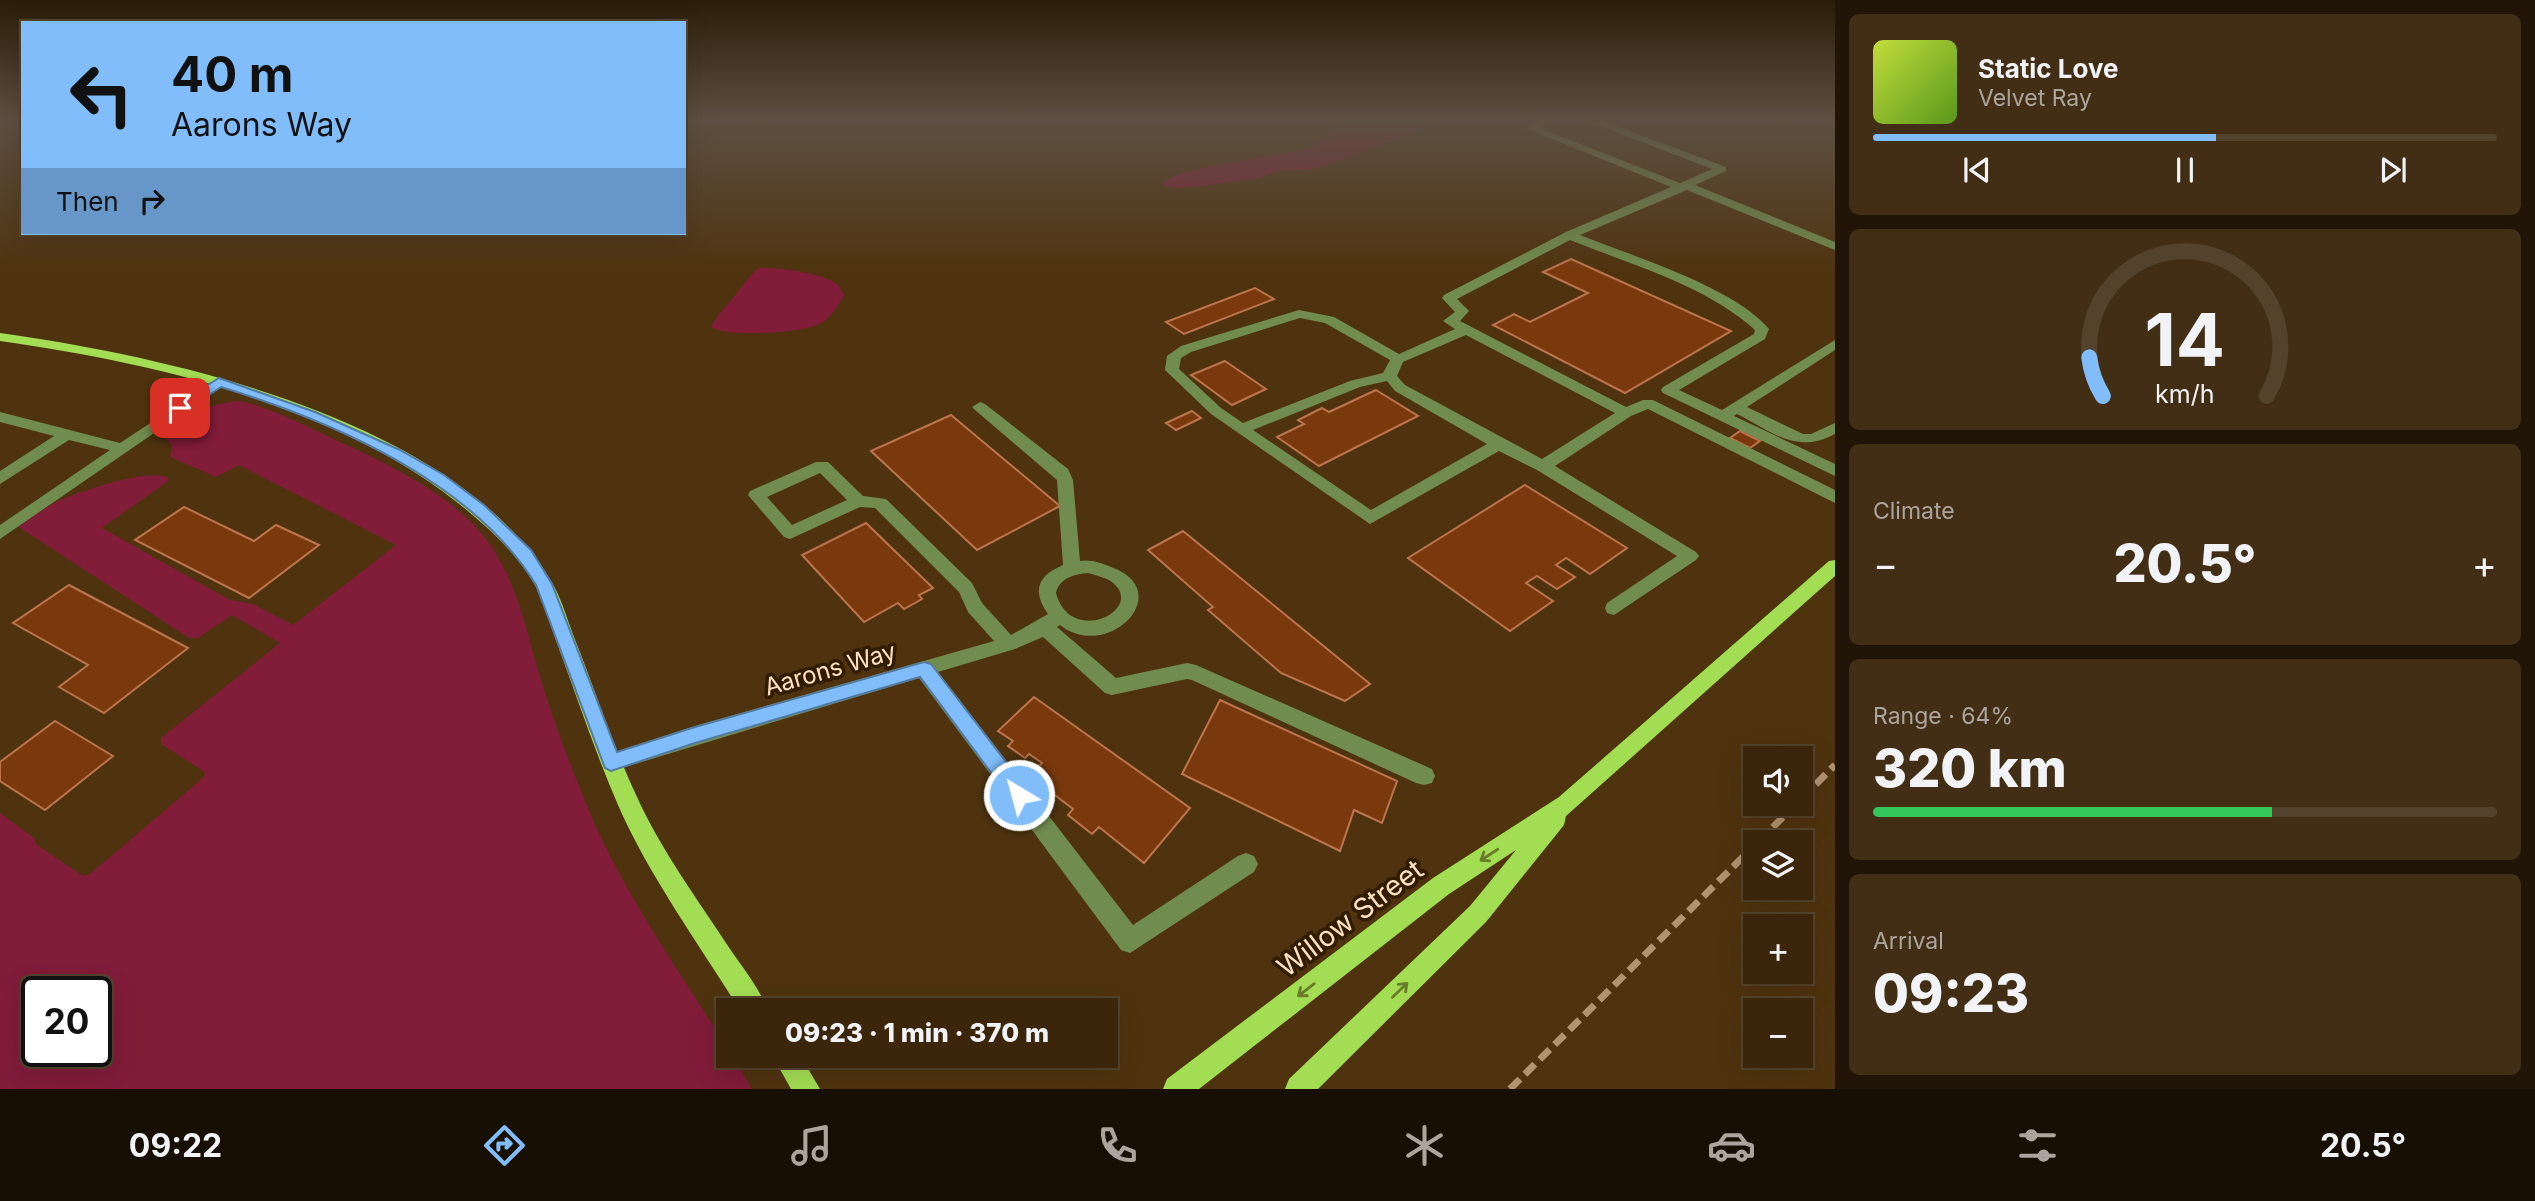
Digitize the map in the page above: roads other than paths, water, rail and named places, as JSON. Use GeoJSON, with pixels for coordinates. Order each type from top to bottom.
{"type":"FeatureCollection","features":[{"type":"Feature","properties":{"kind":"main road"},"geometry":{"type":"LineString","coordinates":[[0,337],[115,355],[219,382],[310,415],[406,459],[460,494],[504,531],[526,554],[544,584],[611,762],[648,841],[747,998]]}},
{"type":"Feature","properties":{"kind":"main road","name":"Willow Street"},"geometry":{"type":"LineString","coordinates":[[1177,1089],[1441,886],[1567,804],[1835,566]]}},
{"type":"Feature","properties":{"kind":"main road","name":"Willow Street"},"geometry":{"type":"LineString","coordinates":[[1299,1089],[1478,914],[1567,804]]}},
{"type":"Feature","properties":{"kind":"main road"},"geometry":{"type":"LineString","coordinates":[[793,1068],[806,1089]]}},
{"type":"Feature","properties":{"kind":"street"},"geometry":{"type":"LineString","coordinates":[[1646,172],[1835,246]]}},
{"type":"Feature","properties":{"kind":"street"},"geometry":{"type":"LineString","coordinates":[[1626,413],[1450,321],[1459,316],[1462,310],[1449,298],[1570,235],[1716,172]]}},
{"type":"Feature","properties":{"kind":"street"},"geometry":{"type":"LineString","coordinates":[[1543,466],[1626,413],[1648,403],[1760,337],[1762,328],[1753,318],[1706,293],[1570,235]]}},
{"type":"Feature","properties":{"kind":"street"},"geometry":{"type":"LineString","coordinates":[[1398,359],[1329,320],[1299,314],[1186,349],[1174,356],[1172,370],[1216,411],[1370,518],[1499,444]]}},
{"type":"Feature","properties":{"kind":"street"},"geometry":{"type":"LineString","coordinates":[[1467,329],[1398,359],[1390,376],[1399,388],[1543,466],[1690,556],[1614,608]]}},
{"type":"Feature","properties":{"kind":"street"},"geometry":{"type":"LineString","coordinates":[[1729,412],[1835,345]]}},
{"type":"Feature","properties":{"kind":"street"},"geometry":{"type":"LineString","coordinates":[[1241,429],[1356,383],[1390,376]]}},
{"type":"Feature","properties":{"kind":"street"},"geometry":{"type":"LineString","coordinates":[[0,533],[219,382]]}},
{"type":"Feature","properties":{"kind":"street"},"geometry":{"type":"LineString","coordinates":[[1668,390],[1800,439],[1814,439],[1835,428]]}},
{"type":"Feature","properties":{"kind":"street"},"geometry":{"type":"LineString","coordinates":[[1648,403],[1835,497]]}},
{"type":"Feature","properties":{"kind":"street"},"geometry":{"type":"LineString","coordinates":[[980,407],[1062,472],[1065,480],[1072,568]]}},
{"type":"Feature","properties":{"kind":"street"},"geometry":{"type":"LineString","coordinates":[[1729,412],[1835,471]]}},
{"type":"Feature","properties":{"kind":"street"},"geometry":{"type":"LineString","coordinates":[[0,416],[122,448]]}},
{"type":"Feature","properties":{"kind":"street"},"geometry":{"type":"LineString","coordinates":[[0,479],[66,434]]}},
{"type":"Feature","properties":{"kind":"street"},"geometry":{"type":"LineString","coordinates":[[858,501],[822,466],[756,495],[790,533],[858,501],[880,503],[966,588],[975,607],[1008,645]]}},
{"type":"Feature","properties":{"kind":"street"},"geometry":{"type":"LineString","coordinates":[[1052,622],[1097,628],[1121,620],[1131,603],[1125,584],[1115,575],[1089,566],[1072,568],[1054,577],[1048,586],[1047,596],[1052,622],[1112,687],[1187,671],[1196,673],[1424,776]]}},
{"type":"Feature","properties":{"kind":"street","name":"Aarons Way"},"geometry":{"type":"LineString","coordinates":[[611,762],[695,735],[1008,645],[1052,622]]}},
{"type":"Feature","properties":{"kind":"street"},"geometry":{"type":"LineString","coordinates":[[924,669],[1130,941],[1245,864]]}},
{"type":"Feature","properties":{"kind":"railway"},"geometry":{"type":"LineString","coordinates":[[1813,787],[1835,765]]}},
{"type":"Feature","properties":{"kind":"railway"},"geometry":{"type":"LineString","coordinates":[[1770,830],[1784,816]]}},
{"type":"Feature","properties":{"kind":"railway"},"geometry":{"type":"LineString","coordinates":[[1510,1089],[1743,857]]}}]}
